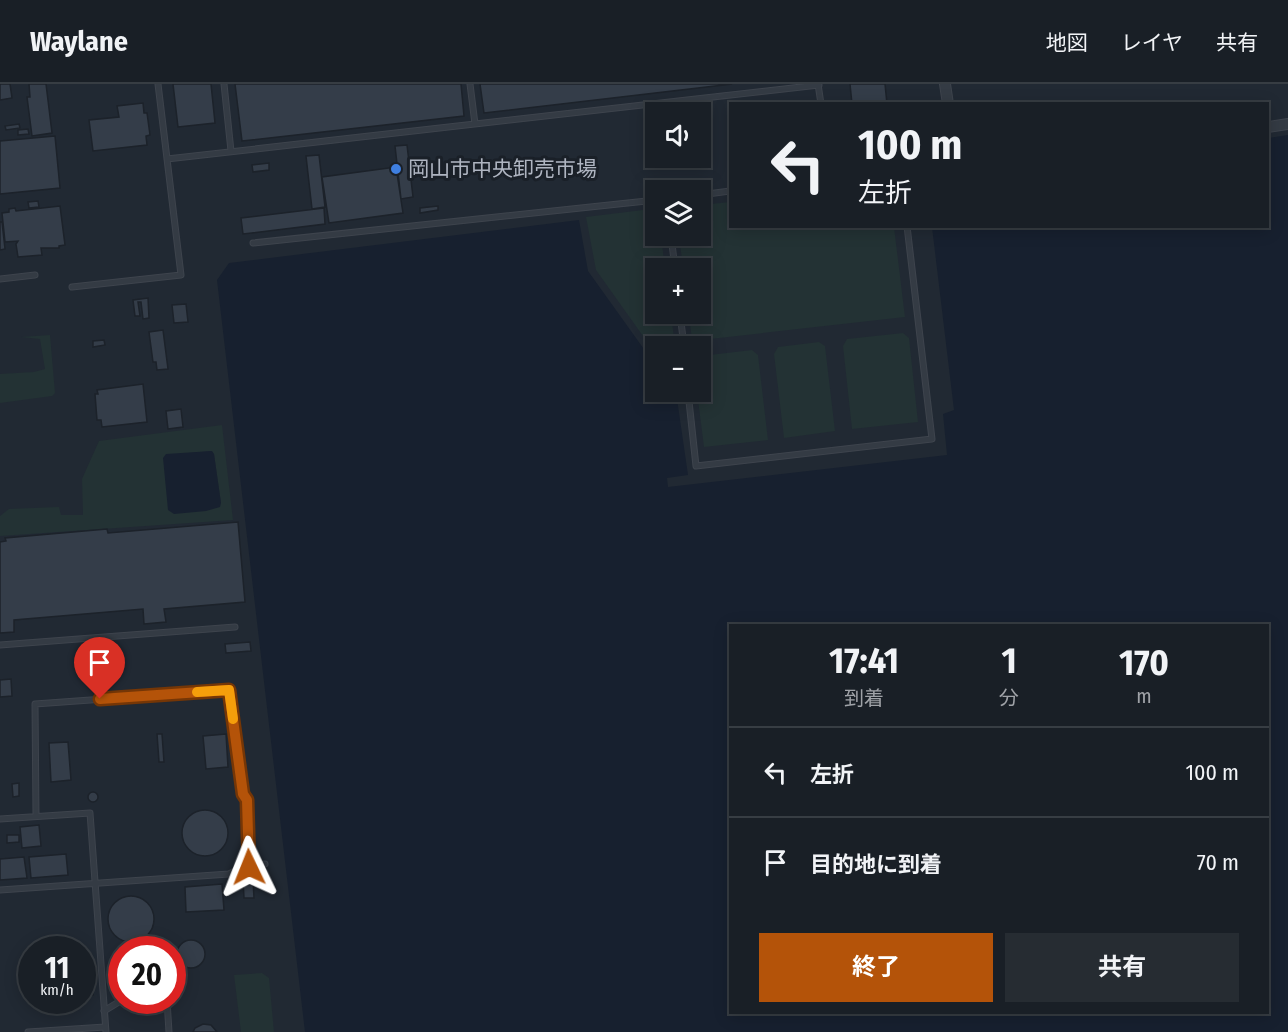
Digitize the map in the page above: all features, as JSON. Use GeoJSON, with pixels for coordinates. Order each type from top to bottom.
{"type":"FeatureCollection","features":[{"type":"Feature","properties":{"kind":"street"},"geometry":{"type":"LineString","coordinates":[[945,84],[948,102]]}},
{"type":"Feature","properties":{"kind":"street"},"geometry":{"type":"LineString","coordinates":[[1269,127],[1288,124]]}},
{"type":"Feature","properties":{"kind":"lane"},"geometry":{"type":"LineString","coordinates":[[72,287],[181,275],[158,84]]}},
{"type":"Feature","properties":{"kind":"lane"},"geometry":{"type":"LineString","coordinates":[[224,84],[231,151]]}},
{"type":"Feature","properties":{"kind":"lane"},"geometry":{"type":"LineString","coordinates":[[470,84],[475,124]]}},
{"type":"Feature","properties":{"kind":"lane"},"geometry":{"type":"LineString","coordinates":[[742,84],[744,93]]}},
{"type":"Feature","properties":{"kind":"lane"},"geometry":{"type":"LineString","coordinates":[[167,159],[818,84],[821,102]]}},
{"type":"Feature","properties":{"kind":"lane"},"geometry":{"type":"LineString","coordinates":[[711,194],[729,191]]}},
{"type":"Feature","properties":{"kind":"lane"},"geometry":{"type":"LineString","coordinates":[[253,243],[645,201]]}},
{"type":"Feature","properties":{"kind":"lane"},"geometry":{"type":"LineString","coordinates":[[689,402],[696,466],[932,439],[907,228]]}},
{"type":"Feature","properties":{"kind":"lane"},"geometry":{"type":"LineString","coordinates":[[0,279],[35,275]]}},
{"type":"Feature","properties":{"kind":"lane"},"geometry":{"type":"LineString","coordinates":[[0,645],[235,627]]}},
{"type":"Feature","properties":{"kind":"lane"},"geometry":{"type":"LineString","coordinates":[[36,816],[35,704],[229,690],[243,794],[247,800],[249,867]]}},
{"type":"Feature","properties":{"kind":"lane"},"geometry":{"type":"LineString","coordinates":[[0,819],[90,813],[106,1029],[28,1032]]}},
{"type":"Feature","properties":{"kind":"lane"},"geometry":{"type":"LineString","coordinates":[[0,890],[229,874],[265,864]]}},
{"type":"Feature","properties":{"kind":"lane"},"geometry":{"type":"LineString","coordinates":[[104,1011],[108,1009]]}},
{"type":"Feature","properties":{"kind":"lane"},"geometry":{"type":"LineString","coordinates":[[168,1014],[169,1032]]}},
{"type":"Feature","properties":{"kind":"shaded area"},"geometry":{"type":"Polygon","coordinates":[[[729,202],[729,228],[894,228],[905,317],[711,339],[711,336],[691,336],[690,324],[711,324],[711,258],[682,258],[680,246],[711,246],[711,204],[729,202]]]}},
{"type":"Feature","properties":{"kind":"shaded area"},"geometry":{"type":"Polygon","coordinates":[[[645,210],[645,246],[662,246],[664,258],[645,258],[645,324],[672,324],[674,336],[645,336],[645,339],[596,270],[586,217],[645,210]]]}},
{"type":"Feature","properties":{"kind":"shaded area"},"geometry":{"type":"Polygon","coordinates":[[[903,333],[909,338],[918,422],[852,429],[843,346],[847,339],[903,333]]]}},
{"type":"Feature","properties":{"kind":"shaded area"},"geometry":{"type":"Polygon","coordinates":[[[50,335],[55,393],[52,396],[0,403],[0,374],[45,369],[40,339],[21,337],[50,335]]]}},
{"type":"Feature","properties":{"kind":"shaded area"},"geometry":{"type":"Polygon","coordinates":[[[819,342],[825,346],[835,431],[784,438],[774,354],[778,347],[819,342]]]}},
{"type":"Feature","properties":{"kind":"shaded area"},"geometry":{"type":"Polygon","coordinates":[[[752,350],[758,355],[768,440],[704,447],[698,402],[711,402],[711,355],[752,350]]]}},
{"type":"Feature","properties":{"kind":"shaded area"},"geometry":{"type":"Polygon","coordinates":[[[222,425],[233,520],[0,536],[0,516],[9,509],[59,507],[61,515],[83,515],[82,479],[99,441],[222,425]],[[211,451],[166,455],[221,503],[214,454],[211,451]]]}},
{"type":"Feature","properties":{"kind":"shaded area"},"geometry":{"type":"Polygon","coordinates":[[[262,973],[269,978],[274,1032],[241,1032],[234,975],[262,973]]]}},
{"type":"Feature","properties":{"kind":"water"},"geometry":{"type":"Polygon","coordinates":[[[1288,135],[1288,1032],[305,1032],[217,280],[229,263],[579,220],[588,271],[645,351],[645,402],[677,402],[688,475],[667,478],[668,487],[947,455],[943,414],[954,410],[932,228],[1269,228],[1269,138],[1288,135]]]}},
{"type":"Feature","properties":{"kind":"water"},"geometry":{"type":"Polygon","coordinates":[[[212,451],[220,507],[206,511],[174,514],[168,510],[163,458],[166,454],[212,451]]]}},
{"type":"Feature","properties":{"kind":"building"},"geometry":{"type":"Polygon","coordinates":[[[0,84],[10,84],[12,98],[0,100],[0,84]]]}},
{"type":"Feature","properties":{"kind":"building"},"geometry":{"type":"Polygon","coordinates":[[[29,84],[46,84],[52,133],[32,136],[27,97],[30,97],[29,84]]]}},
{"type":"Feature","properties":{"kind":"building"},"geometry":{"type":"Polygon","coordinates":[[[173,84],[211,84],[215,123],[178,127],[173,84]]]}},
{"type":"Feature","properties":{"kind":"building"},"geometry":{"type":"Polygon","coordinates":[[[235,84],[461,84],[464,116],[242,141],[235,84]]]}},
{"type":"Feature","properties":{"kind":"building"},"geometry":{"type":"Polygon","coordinates":[[[480,84],[732,84],[484,113],[480,84]]]}},
{"type":"Feature","properties":{"kind":"building"},"geometry":{"type":"Polygon","coordinates":[[[850,84],[885,84],[887,102],[852,102],[850,84]]]}},
{"type":"Feature","properties":{"kind":"building"},"geometry":{"type":"Polygon","coordinates":[[[143,103],[150,135],[146,136],[147,145],[93,151],[89,120],[119,117],[117,106],[143,103]]]}},
{"type":"Feature","properties":{"kind":"building"},"geometry":{"type":"Polygon","coordinates":[[[19,124],[20,128],[6,130],[5,126],[19,124]]]}},
{"type":"Feature","properties":{"kind":"building"},"geometry":{"type":"Polygon","coordinates":[[[28,129],[29,134],[18,135],[18,130],[28,129]]]}},
{"type":"Feature","properties":{"kind":"building"},"geometry":{"type":"Polygon","coordinates":[[[55,136],[60,188],[0,194],[0,141],[55,136]]]}},
{"type":"Feature","properties":{"kind":"building"},"geometry":{"type":"Polygon","coordinates":[[[407,145],[413,197],[401,199],[395,146],[407,145]]]}},
{"type":"Feature","properties":{"kind":"building"},"geometry":{"type":"Polygon","coordinates":[[[319,155],[325,207],[312,209],[306,156],[319,155]]]}},
{"type":"Feature","properties":{"kind":"building"},"geometry":{"type":"Polygon","coordinates":[[[269,163],[269,170],[253,172],[252,165],[269,163]]]}},
{"type":"Feature","properties":{"kind":"building"},"geometry":{"type":"Polygon","coordinates":[[[396,167],[403,213],[329,223],[322,177],[396,167]]]}},
{"type":"Feature","properties":{"kind":"building"},"geometry":{"type":"Polygon","coordinates":[[[38,201],[39,207],[29,208],[28,202],[38,201]]]}},
{"type":"Feature","properties":{"kind":"building"},"geometry":{"type":"Polygon","coordinates":[[[60,206],[65,245],[59,248],[41,248],[42,255],[18,257],[16,244],[18,241],[5,242],[2,213],[15,208],[16,211],[60,206]]]}},
{"type":"Feature","properties":{"kind":"building"},"geometry":{"type":"Polygon","coordinates":[[[438,206],[438,210],[420,213],[420,208],[438,206]]]}},
{"type":"Feature","properties":{"kind":"building"},"geometry":{"type":"Polygon","coordinates":[[[324,208],[325,224],[243,234],[241,218],[324,208]]]}},
{"type":"Feature","properties":{"kind":"building"},"geometry":{"type":"Polygon","coordinates":[[[0,222],[2,222],[5,249],[0,250],[0,222]]]}},
{"type":"Feature","properties":{"kind":"building"},"geometry":{"type":"Polygon","coordinates":[[[148,298],[149,318],[143,319],[141,302],[138,302],[140,316],[135,316],[133,300],[148,298]]]}},
{"type":"Feature","properties":{"kind":"building"},"geometry":{"type":"Polygon","coordinates":[[[186,304],[188,322],[174,323],[172,305],[186,304]]]}},
{"type":"Feature","properties":{"kind":"building"},"geometry":{"type":"Polygon","coordinates":[[[163,330],[168,369],[157,370],[156,362],[153,362],[149,332],[163,330]]]}},
{"type":"Feature","properties":{"kind":"building"},"geometry":{"type":"Polygon","coordinates":[[[104,340],[105,345],[93,347],[93,341],[104,340]]]}},
{"type":"Feature","properties":{"kind":"building"},"geometry":{"type":"Polygon","coordinates":[[[143,384],[147,422],[102,427],[101,420],[97,420],[95,394],[98,394],[97,390],[143,384]]]}},
{"type":"Feature","properties":{"kind":"building"},"geometry":{"type":"Polygon","coordinates":[[[181,409],[183,427],[168,429],[166,411],[181,409]]]}},
{"type":"Feature","properties":{"kind":"building"},"geometry":{"type":"Polygon","coordinates":[[[238,522],[245,602],[164,609],[166,622],[144,624],[143,609],[14,620],[14,632],[0,633],[0,542],[6,541],[5,538],[107,529],[108,533],[238,522]]]}},
{"type":"Feature","properties":{"kind":"building"},"geometry":{"type":"Polygon","coordinates":[[[250,642],[251,651],[226,653],[225,644],[250,642]]]}},
{"type":"Feature","properties":{"kind":"building"},"geometry":{"type":"Polygon","coordinates":[[[106,654],[107,661],[97,662],[96,655],[106,654]]]}},
{"type":"Feature","properties":{"kind":"building"},"geometry":{"type":"Polygon","coordinates":[[[11,679],[12,696],[0,697],[0,680],[11,679]]]}},
{"type":"Feature","properties":{"kind":"building"},"geometry":{"type":"Polygon","coordinates":[[[157,734],[162,734],[164,762],[159,762],[157,734]]]}},
{"type":"Feature","properties":{"kind":"building"},"geometry":{"type":"Polygon","coordinates":[[[226,734],[228,767],[206,769],[203,736],[226,734]]]}},
{"type":"Feature","properties":{"kind":"building"},"geometry":{"type":"Polygon","coordinates":[[[68,742],[71,780],[51,782],[49,743],[68,742]]]}},
{"type":"Feature","properties":{"kind":"building"},"geometry":{"type":"Polygon","coordinates":[[[19,783],[19,796],[13,797],[12,784],[19,783]]]}},
{"type":"Feature","properties":{"kind":"building"},"geometry":{"type":"Polygon","coordinates":[[[93,792],[97,793],[97,801],[93,802],[89,801],[88,797],[89,793],[93,792]]]}},
{"type":"Feature","properties":{"kind":"building"},"geometry":{"type":"Polygon","coordinates":[[[205,810],[221,817],[228,833],[221,849],[205,856],[189,849],[182,833],[189,817],[205,810]]]}},
{"type":"Feature","properties":{"kind":"building"},"geometry":{"type":"Polygon","coordinates":[[[39,825],[41,846],[22,848],[20,827],[39,825]]]}},
{"type":"Feature","properties":{"kind":"building"},"geometry":{"type":"Polygon","coordinates":[[[7,835],[19,835],[19,842],[7,843],[7,835]]]}},
{"type":"Feature","properties":{"kind":"building"},"geometry":{"type":"Polygon","coordinates":[[[66,854],[68,875],[31,878],[29,857],[66,854]]]}},
{"type":"Feature","properties":{"kind":"building"},"geometry":{"type":"Polygon","coordinates":[[[24,857],[27,878],[0,880],[0,859],[24,857]]]}},
{"type":"Feature","properties":{"kind":"building"},"geometry":{"type":"Polygon","coordinates":[[[243,880],[253,880],[254,898],[244,898],[243,880]]]}},
{"type":"Feature","properties":{"kind":"building"},"geometry":{"type":"Polygon","coordinates":[[[222,884],[224,910],[186,912],[185,887],[222,884]]]}},
{"type":"Feature","properties":{"kind":"building"},"geometry":{"type":"Polygon","coordinates":[[[131,896],[140,898],[152,910],[154,919],[152,928],[146,936],[116,936],[110,928],[108,919],[110,910],[122,898],[131,896]]]}},
{"type":"Feature","properties":{"kind":"building"},"geometry":{"type":"Polygon","coordinates":[[[186,941],[196,941],[204,949],[204,959],[201,964],[191,968],[186,967],[186,941]]]}},
{"type":"Feature","properties":{"kind":"building"},"geometry":{"type":"Polygon","coordinates":[[[203,1024],[211,1025],[217,1032],[193,1032],[195,1028],[203,1024]]]}},
{"type":"Feature","properties":{"kind":"slow traffic"},"geometry":{"type":"LineString","coordinates":[[197,692],[229,690],[233,719]]}},
{"type":"Feature","properties":{"kind":"place","name":"岡山市中央卸売市場"},"geometry":{"type":"Point","coordinates":[396,169]}},
{"type":"Feature","properties":{"kind":"route"},"geometry":{"type":"LineString","coordinates":[[100,699],[229,690],[243,794],[247,800],[249,867]]}}]}
